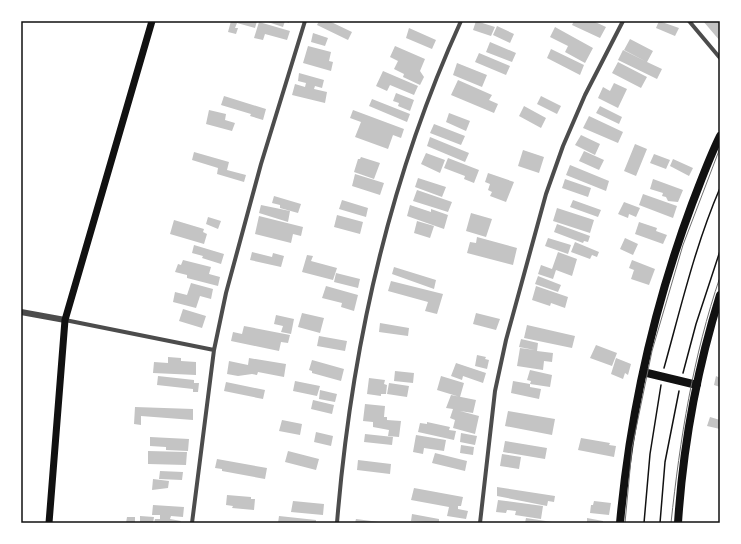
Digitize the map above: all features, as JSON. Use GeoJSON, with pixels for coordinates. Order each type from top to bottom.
{"type":"FeatureCollection","features":[{"type":"Feature","properties":{"kind":"main road"},"geometry":{"type":"LineString","coordinates":[[49,523],[65,320],[152,21]]}},
{"type":"Feature","properties":{"kind":"main road"},"geometry":{"type":"LineString","coordinates":[[620,523],[625,464],[643,372],[666,280],[681,234],[712,152],[720,136]]}},
{"type":"Feature","properties":{"kind":"main road"},"geometry":{"type":"LineString","coordinates":[[678,523],[686,441],[697,385],[720,295]]}},
{"type":"Feature","properties":{"kind":"main road"},"geometry":{"type":"LineString","coordinates":[[643,372],[697,385]]}},
{"type":"Feature","properties":{"kind":"street"},"geometry":{"type":"LineString","coordinates":[[192,523],[214,350],[243,227],[286,78],[305,21]]}},
{"type":"Feature","properties":{"kind":"street"},"geometry":{"type":"LineString","coordinates":[[337,523],[346,429],[355,375],[374,283],[412,143],[433,85],[461,21]]}},
{"type":"Feature","properties":{"kind":"street"},"geometry":{"type":"LineString","coordinates":[[480,523],[495,391],[506,340],[540,216],[563,146],[575,116],[596,70],[623,21]]}},
{"type":"Feature","properties":{"kind":"street"},"geometry":{"type":"LineString","coordinates":[[689,21],[720,58]]}},
{"type":"Feature","properties":{"kind":"street"},"geometry":{"type":"LineString","coordinates":[[21,312],[214,350]]}},
{"type":"Feature","properties":{"kind":"path"},"geometry":{"type":"LineString","coordinates":[[644,523],[650,454],[662,376],[687,284],[708,216],[720,188]]}},
{"type":"Feature","properties":{"kind":"building"},"geometry":{"type":"Polygon","coordinates":[[[231,21],[257,21],[255,28],[237,23],[235,28],[238,28],[236,34],[228,32],[231,21]]]}},
{"type":"Feature","properties":{"kind":"building"},"geometry":{"type":"Polygon","coordinates":[[[265,21],[285,21],[283,27],[265,21]]]}},
{"type":"Feature","properties":{"kind":"building"},"geometry":{"type":"Polygon","coordinates":[[[319,21],[329,21],[352,32],[348,40],[317,25],[319,21]]]}},
{"type":"Feature","properties":{"kind":"building"},"geometry":{"type":"Polygon","coordinates":[[[476,21],[495,27],[491,36],[473,30],[476,21]]]}},
{"type":"Feature","properties":{"kind":"building"},"geometry":{"type":"Polygon","coordinates":[[[574,21],[593,21],[606,27],[600,38],[572,25],[574,21]]]}},
{"type":"Feature","properties":{"kind":"building"},"geometry":{"type":"Polygon","coordinates":[[[659,21],[679,28],[675,36],[656,28],[659,21]]]}},
{"type":"Feature","properties":{"kind":"building"},"geometry":{"type":"Polygon","coordinates":[[[703,21],[720,21],[720,41],[703,21]]]}},
{"type":"Feature","properties":{"kind":"building"},"geometry":{"type":"Polygon","coordinates":[[[259,22],[290,31],[287,40],[265,34],[263,40],[254,38],[259,22]]]}},
{"type":"Feature","properties":{"kind":"building"},"geometry":{"type":"Polygon","coordinates":[[[497,26],[514,34],[510,43],[493,35],[497,26]]]}},
{"type":"Feature","properties":{"kind":"building"},"geometry":{"type":"Polygon","coordinates":[[[555,27],[593,48],[585,63],[565,52],[568,46],[550,37],[555,27]]]}},
{"type":"Feature","properties":{"kind":"building"},"geometry":{"type":"Polygon","coordinates":[[[409,28],[436,40],[432,49],[406,38],[409,28]]]}},
{"type":"Feature","properties":{"kind":"building"},"geometry":{"type":"Polygon","coordinates":[[[313,33],[328,38],[325,46],[311,42],[313,33]]]}},
{"type":"Feature","properties":{"kind":"building"},"geometry":{"type":"Polygon","coordinates":[[[630,39],[653,51],[647,62],[662,69],[657,79],[618,60],[623,50],[645,61],[624,50],[630,39]]]}},
{"type":"Feature","properties":{"kind":"building"},"geometry":{"type":"Polygon","coordinates":[[[490,42],[516,53],[512,62],[486,52],[490,42]]]}},
{"type":"Feature","properties":{"kind":"building"},"geometry":{"type":"Polygon","coordinates":[[[308,46],[331,52],[329,61],[333,62],[331,71],[303,63],[308,46]]]}},
{"type":"Feature","properties":{"kind":"building"},"geometry":{"type":"Polygon","coordinates":[[[395,46],[425,59],[420,71],[424,77],[420,85],[403,77],[404,74],[394,69],[398,61],[390,57],[395,46]]]}},
{"type":"Feature","properties":{"kind":"building"},"geometry":{"type":"Polygon","coordinates":[[[551,49],[584,65],[580,75],[547,58],[551,49]]]}},
{"type":"Feature","properties":{"kind":"building"},"geometry":{"type":"Polygon","coordinates":[[[479,53],[510,66],[506,75],[475,62],[479,53]]]}},
{"type":"Feature","properties":{"kind":"building"},"geometry":{"type":"Polygon","coordinates":[[[618,62],[647,77],[641,88],[612,73],[618,62]]]}},
{"type":"Feature","properties":{"kind":"building"},"geometry":{"type":"Polygon","coordinates":[[[457,63],[487,75],[482,87],[453,75],[457,63]]]}},
{"type":"Feature","properties":{"kind":"building"},"geometry":{"type":"Polygon","coordinates":[[[383,71],[418,86],[414,95],[390,85],[387,91],[376,86],[383,71]]]}},
{"type":"Feature","properties":{"kind":"building"},"geometry":{"type":"Polygon","coordinates":[[[299,73],[324,80],[322,88],[315,86],[314,89],[327,92],[325,103],[292,95],[295,84],[305,87],[306,83],[298,81],[299,73]]]}},
{"type":"Feature","properties":{"kind":"building"},"geometry":{"type":"Polygon","coordinates":[[[458,80],[492,95],[489,100],[498,104],[494,113],[451,95],[458,80]]]}},
{"type":"Feature","properties":{"kind":"building"},"geometry":{"type":"Polygon","coordinates":[[[614,83],[627,89],[618,108],[598,98],[603,87],[610,91],[614,83]]]}},
{"type":"Feature","properties":{"kind":"building"},"geometry":{"type":"Polygon","coordinates":[[[396,93],[414,100],[410,111],[398,106],[399,103],[393,101],[396,93]]]}},
{"type":"Feature","properties":{"kind":"building"},"geometry":{"type":"Polygon","coordinates":[[[224,96],[266,109],[263,120],[250,116],[251,114],[221,105],[224,96]]]}},
{"type":"Feature","properties":{"kind":"building"},"geometry":{"type":"Polygon","coordinates":[[[541,96],[561,106],[557,114],[537,104],[541,96]]]}},
{"type":"Feature","properties":{"kind":"building"},"geometry":{"type":"Polygon","coordinates":[[[372,99],[410,114],[407,122],[369,106],[372,99]]]}},
{"type":"Feature","properties":{"kind":"building"},"geometry":{"type":"Polygon","coordinates":[[[524,106],[546,118],[541,128],[519,116],[524,106]]]}},
{"type":"Feature","properties":{"kind":"building"},"geometry":{"type":"Polygon","coordinates":[[[600,106],[622,117],[619,124],[596,113],[600,106]]]}},
{"type":"Feature","properties":{"kind":"building"},"geometry":{"type":"Polygon","coordinates":[[[209,110],[226,114],[225,120],[235,123],[232,131],[206,124],[209,110]]]}},
{"type":"Feature","properties":{"kind":"building"},"geometry":{"type":"Polygon","coordinates":[[[353,110],[404,129],[401,138],[393,135],[388,149],[355,137],[361,122],[350,118],[353,110]]]}},
{"type":"Feature","properties":{"kind":"building"},"geometry":{"type":"Polygon","coordinates":[[[449,113],[470,121],[466,131],[446,122],[449,113]]]}},
{"type":"Feature","properties":{"kind":"building"},"geometry":{"type":"Polygon","coordinates":[[[589,116],[623,132],[618,143],[583,128],[589,116]]]}},
{"type":"Feature","properties":{"kind":"building"},"geometry":{"type":"Polygon","coordinates":[[[434,124],[465,136],[461,145],[430,133],[434,124]]]}},
{"type":"Feature","properties":{"kind":"building"},"geometry":{"type":"Polygon","coordinates":[[[581,135],[600,144],[595,155],[575,145],[581,135]]]}},
{"type":"Feature","properties":{"kind":"building"},"geometry":{"type":"Polygon","coordinates":[[[430,137],[469,153],[465,162],[427,146],[430,137]]]}},
{"type":"Feature","properties":{"kind":"building"},"geometry":{"type":"Polygon","coordinates":[[[635,144],[647,149],[636,176],[624,171],[635,144]]]}},
{"type":"Feature","properties":{"kind":"building"},"geometry":{"type":"Polygon","coordinates":[[[523,150],[544,157],[539,173],[518,166],[523,150]]]}},
{"type":"Feature","properties":{"kind":"building"},"geometry":{"type":"Polygon","coordinates":[[[584,151],[604,160],[599,170],[579,161],[584,151]]]}},
{"type":"Feature","properties":{"kind":"building"},"geometry":{"type":"Polygon","coordinates":[[[194,152],[229,162],[227,170],[246,175],[244,182],[217,174],[218,168],[192,160],[194,152]]]}},
{"type":"Feature","properties":{"kind":"building"},"geometry":{"type":"Polygon","coordinates":[[[426,153],[445,160],[440,173],[421,164],[426,153]]]}},
{"type":"Feature","properties":{"kind":"building"},"geometry":{"type":"Polygon","coordinates":[[[654,154],[670,160],[666,169],[650,163],[654,154]]]}},
{"type":"Feature","properties":{"kind":"building"},"geometry":{"type":"Polygon","coordinates":[[[361,157],[380,163],[374,179],[354,172],[358,159],[361,157]]]}},
{"type":"Feature","properties":{"kind":"building"},"geometry":{"type":"Polygon","coordinates":[[[448,158],[479,170],[474,183],[464,179],[465,176],[444,168],[448,158]]]}},
{"type":"Feature","properties":{"kind":"building"},"geometry":{"type":"Polygon","coordinates":[[[673,159],[693,168],[689,176],[670,166],[673,159]]]}},
{"type":"Feature","properties":{"kind":"building"},"geometry":{"type":"Polygon","coordinates":[[[570,165],[609,181],[606,191],[566,175],[570,165]]]}},
{"type":"Feature","properties":{"kind":"building"},"geometry":{"type":"Polygon","coordinates":[[[488,173],[514,182],[506,202],[490,196],[492,192],[488,190],[490,184],[485,182],[488,173]]]}},
{"type":"Feature","properties":{"kind":"building"},"geometry":{"type":"Polygon","coordinates":[[[355,174],[384,183],[380,195],[352,186],[355,174]]]}},
{"type":"Feature","properties":{"kind":"building"},"geometry":{"type":"Polygon","coordinates":[[[418,178],[446,187],[442,197],[415,187],[418,178]]]}},
{"type":"Feature","properties":{"kind":"building"},"geometry":{"type":"Polygon","coordinates":[[[565,179],[591,188],[588,197],[562,188],[565,179]]]}},
{"type":"Feature","properties":{"kind":"building"},"geometry":{"type":"Polygon","coordinates":[[[653,179],[683,190],[678,202],[668,201],[666,197],[662,196],[663,193],[650,189],[653,179]]]}},
{"type":"Feature","properties":{"kind":"building"},"geometry":{"type":"Polygon","coordinates":[[[417,190],[452,202],[448,212],[413,201],[417,190]]]}},
{"type":"Feature","properties":{"kind":"building"},"geometry":{"type":"Polygon","coordinates":[[[643,194],[677,206],[673,218],[639,205],[643,194]]]}},
{"type":"Feature","properties":{"kind":"building"},"geometry":{"type":"Polygon","coordinates":[[[274,196],[301,204],[298,213],[280,208],[280,205],[272,203],[274,196]]]}},
{"type":"Feature","properties":{"kind":"building"},"geometry":{"type":"Polygon","coordinates":[[[342,200],[368,208],[366,217],[339,209],[342,200]]]}},
{"type":"Feature","properties":{"kind":"building"},"geometry":{"type":"Polygon","coordinates":[[[573,200],[601,210],[598,217],[570,207],[573,200]]]}},
{"type":"Feature","properties":{"kind":"building"},"geometry":{"type":"Polygon","coordinates":[[[624,202],[640,208],[636,217],[629,214],[628,218],[618,214],[624,202]]]}},
{"type":"Feature","properties":{"kind":"building"},"geometry":{"type":"Polygon","coordinates":[[[261,205],[290,211],[288,222],[259,213],[261,205]]]}},
{"type":"Feature","properties":{"kind":"building"},"geometry":{"type":"Polygon","coordinates":[[[410,205],[431,212],[431,209],[448,215],[444,229],[407,216],[410,205]]]}},
{"type":"Feature","properties":{"kind":"building"},"geometry":{"type":"Polygon","coordinates":[[[557,208],[594,220],[590,233],[553,221],[557,208]]]}},
{"type":"Feature","properties":{"kind":"building"},"geometry":{"type":"Polygon","coordinates":[[[471,213],[492,219],[486,237],[466,231],[471,213]]]}},
{"type":"Feature","properties":{"kind":"building"},"geometry":{"type":"Polygon","coordinates":[[[337,215],[363,222],[360,234],[334,227],[337,215]]]}},
{"type":"Feature","properties":{"kind":"building"},"geometry":{"type":"Polygon","coordinates":[[[259,216],[303,227],[301,236],[293,234],[291,243],[255,234],[259,216]]]}},
{"type":"Feature","properties":{"kind":"building"},"geometry":{"type":"Polygon","coordinates":[[[208,217],[221,221],[218,229],[206,224],[208,217]]]}},
{"type":"Feature","properties":{"kind":"building"},"geometry":{"type":"Polygon","coordinates":[[[174,220],[204,229],[203,232],[207,234],[204,244],[170,234],[174,220]]]}},
{"type":"Feature","properties":{"kind":"building"},"geometry":{"type":"Polygon","coordinates":[[[417,221],[434,226],[430,238],[414,233],[417,221]]]}},
{"type":"Feature","properties":{"kind":"building"},"geometry":{"type":"Polygon","coordinates":[[[639,222],[657,228],[656,231],[667,235],[663,244],[635,234],[639,222]]]}},
{"type":"Feature","properties":{"kind":"building"},"geometry":{"type":"Polygon","coordinates":[[[557,224],[590,236],[588,242],[584,241],[583,243],[554,232],[557,224]]]}},
{"type":"Feature","properties":{"kind":"building"},"geometry":{"type":"Polygon","coordinates":[[[477,237],[517,248],[513,265],[467,253],[470,242],[476,243],[477,237]]]}},
{"type":"Feature","properties":{"kind":"building"},"geometry":{"type":"Polygon","coordinates":[[[548,238],[571,245],[568,254],[545,246],[548,238]]]}},
{"type":"Feature","properties":{"kind":"building"},"geometry":{"type":"Polygon","coordinates":[[[625,238],[638,244],[633,255],[620,249],[625,238]]]}},
{"type":"Feature","properties":{"kind":"building"},"geometry":{"type":"Polygon","coordinates":[[[575,242],[599,252],[597,257],[592,255],[590,259],[571,252],[575,242]]]}},
{"type":"Feature","properties":{"kind":"building"},"geometry":{"type":"Polygon","coordinates":[[[194,245],[224,254],[221,264],[192,253],[194,245]]]}},
{"type":"Feature","properties":{"kind":"building"},"geometry":{"type":"Polygon","coordinates":[[[252,252],[272,257],[273,253],[284,256],[281,267],[250,260],[252,252]]]}},
{"type":"Feature","properties":{"kind":"building"},"geometry":{"type":"Polygon","coordinates":[[[558,252],[577,259],[572,276],[556,270],[553,279],[538,274],[541,265],[552,269],[558,252]]]}},
{"type":"Feature","properties":{"kind":"building"},"geometry":{"type":"Polygon","coordinates":[[[307,255],[313,256],[311,261],[337,268],[333,280],[302,272],[307,255]]]}},
{"type":"Feature","properties":{"kind":"building"},"geometry":{"type":"Polygon","coordinates":[[[183,260],[211,267],[209,274],[220,277],[218,286],[187,278],[187,275],[175,272],[178,264],[181,265],[183,260]]]}},
{"type":"Feature","properties":{"kind":"building"},"geometry":{"type":"Polygon","coordinates":[[[632,260],[655,269],[649,285],[631,279],[634,270],[629,268],[632,260]]]}},
{"type":"Feature","properties":{"kind":"building"},"geometry":{"type":"Polygon","coordinates":[[[394,267],[436,280],[434,289],[392,274],[394,267]]]}},
{"type":"Feature","properties":{"kind":"building"},"geometry":{"type":"Polygon","coordinates":[[[336,273],[360,279],[358,288],[334,282],[336,273]]]}},
{"type":"Feature","properties":{"kind":"building"},"geometry":{"type":"Polygon","coordinates":[[[538,276],[561,285],[558,292],[535,284],[538,276]]]}},
{"type":"Feature","properties":{"kind":"building"},"geometry":{"type":"Polygon","coordinates":[[[391,281],[443,294],[437,314],[425,311],[428,302],[388,291],[391,281]]]}},
{"type":"Feature","properties":{"kind":"building"},"geometry":{"type":"Polygon","coordinates":[[[191,283],[213,289],[211,299],[200,296],[196,308],[173,302],[175,292],[187,295],[191,283]]]}},
{"type":"Feature","properties":{"kind":"building"},"geometry":{"type":"Polygon","coordinates":[[[326,286],[358,295],[354,311],[341,307],[342,303],[322,298],[326,286]]]}},
{"type":"Feature","properties":{"kind":"building"},"geometry":{"type":"Polygon","coordinates":[[[536,286],[568,297],[565,308],[551,303],[550,306],[532,300],[536,286]]]}},
{"type":"Feature","properties":{"kind":"building"},"geometry":{"type":"Polygon","coordinates":[[[183,309],[206,316],[202,328],[179,321],[183,309]]]}},
{"type":"Feature","properties":{"kind":"building"},"geometry":{"type":"Polygon","coordinates":[[[302,313],[324,318],[320,333],[298,327],[302,313]]]}},
{"type":"Feature","properties":{"kind":"building"},"geometry":{"type":"Polygon","coordinates":[[[476,313],[500,319],[496,330],[473,324],[476,313]]]}},
{"type":"Feature","properties":{"kind":"building"},"geometry":{"type":"Polygon","coordinates":[[[276,315],[294,319],[291,334],[281,332],[283,326],[274,324],[276,315]]]}},
{"type":"Feature","properties":{"kind":"building"},"geometry":{"type":"Polygon","coordinates":[[[380,323],[409,328],[408,336],[379,332],[380,323]]]}},
{"type":"Feature","properties":{"kind":"building"},"geometry":{"type":"Polygon","coordinates":[[[527,325],[575,336],[572,348],[524,338],[527,325]]]}},
{"type":"Feature","properties":{"kind":"building"},"geometry":{"type":"Polygon","coordinates":[[[244,326],[290,335],[288,343],[281,342],[279,351],[231,341],[233,332],[242,334],[244,326]]]}},
{"type":"Feature","properties":{"kind":"building"},"geometry":{"type":"Polygon","coordinates":[[[319,336],[347,341],[345,351],[317,346],[319,336]]]}},
{"type":"Feature","properties":{"kind":"building"},"geometry":{"type":"Polygon","coordinates":[[[521,339],[538,343],[537,351],[553,353],[552,362],[544,361],[543,370],[517,366],[520,348],[535,350],[519,347],[521,339]]]}},
{"type":"Feature","properties":{"kind":"building"},"geometry":{"type":"Polygon","coordinates":[[[596,345],[617,353],[612,366],[590,358],[596,345]]]}},
{"type":"Feature","properties":{"kind":"building"},"geometry":{"type":"Polygon","coordinates":[[[477,355],[486,357],[485,359],[489,360],[487,369],[475,366],[477,355]]]}},
{"type":"Feature","properties":{"kind":"building"},"geometry":{"type":"Polygon","coordinates":[[[168,357],[181,358],[181,361],[196,362],[196,375],[153,373],[154,362],[168,363],[168,357]]]}},
{"type":"Feature","properties":{"kind":"building"},"geometry":{"type":"Polygon","coordinates":[[[249,358],[286,364],[284,377],[258,372],[257,375],[252,374],[238,376],[227,374],[229,361],[248,365],[249,358]]]}},
{"type":"Feature","properties":{"kind":"building"},"geometry":{"type":"Polygon","coordinates":[[[616,358],[631,364],[628,375],[625,373],[623,379],[611,374],[616,358]]]}},
{"type":"Feature","properties":{"kind":"building"},"geometry":{"type":"Polygon","coordinates":[[[312,360],[344,369],[341,381],[312,373],[312,371],[309,370],[312,360]]]}},
{"type":"Feature","properties":{"kind":"building"},"geometry":{"type":"Polygon","coordinates":[[[456,363],[486,373],[483,383],[463,376],[462,380],[451,376],[456,363]]]}},
{"type":"Feature","properties":{"kind":"building"},"geometry":{"type":"Polygon","coordinates":[[[530,370],[552,375],[550,387],[530,384],[531,381],[527,380],[530,370]]]}},
{"type":"Feature","properties":{"kind":"building"},"geometry":{"type":"Polygon","coordinates":[[[395,371],[414,373],[413,383],[394,381],[395,371]]]}},
{"type":"Feature","properties":{"kind":"building"},"geometry":{"type":"Polygon","coordinates":[[[158,376],[194,380],[194,383],[199,383],[198,392],[193,392],[193,389],[157,385],[158,376]]]}},
{"type":"Feature","properties":{"kind":"building"},"geometry":{"type":"Polygon","coordinates":[[[441,376],[464,383],[460,397],[437,390],[441,376]]]}},
{"type":"Feature","properties":{"kind":"building"},"geometry":{"type":"Polygon","coordinates":[[[716,376],[720,378],[720,387],[714,385],[716,376]]]}},
{"type":"Feature","properties":{"kind":"building"},"geometry":{"type":"Polygon","coordinates":[[[369,378],[385,380],[384,384],[387,385],[386,394],[381,394],[381,396],[367,394],[369,378]]]}},
{"type":"Feature","properties":{"kind":"building"},"geometry":{"type":"Polygon","coordinates":[[[295,381],[320,386],[317,396],[293,391],[295,381]]]}},
{"type":"Feature","properties":{"kind":"building"},"geometry":{"type":"Polygon","coordinates":[[[513,381],[530,384],[530,387],[541,389],[539,399],[511,393],[513,381]]]}},
{"type":"Feature","properties":{"kind":"building"},"geometry":{"type":"Polygon","coordinates":[[[226,382],[265,390],[263,399],[224,391],[226,382]]]}},
{"type":"Feature","properties":{"kind":"building"},"geometry":{"type":"Polygon","coordinates":[[[389,383],[409,386],[407,397],[387,394],[389,383]]]}},
{"type":"Feature","properties":{"kind":"building"},"geometry":{"type":"Polygon","coordinates":[[[320,390],[337,394],[335,402],[319,399],[320,390]]]}},
{"type":"Feature","properties":{"kind":"building"},"geometry":{"type":"Polygon","coordinates":[[[451,395],[476,400],[473,413],[460,411],[479,416],[475,434],[453,428],[455,420],[450,418],[453,409],[446,408],[451,395]]]}},
{"type":"Feature","properties":{"kind":"building"},"geometry":{"type":"Polygon","coordinates":[[[313,400],[334,405],[332,414],[311,409],[313,400]]]}},
{"type":"Feature","properties":{"kind":"building"},"geometry":{"type":"Polygon","coordinates":[[[365,404],[385,406],[384,417],[387,417],[387,420],[401,421],[399,437],[388,436],[389,430],[373,427],[373,422],[363,421],[365,404]]]}},
{"type":"Feature","properties":{"kind":"building"},"geometry":{"type":"Polygon","coordinates":[[[135,407],[193,409],[193,420],[141,416],[141,425],[134,424],[135,407]]]}},
{"type":"Feature","properties":{"kind":"building"},"geometry":{"type":"Polygon","coordinates":[[[508,411],[555,419],[552,435],[505,426],[508,411]]]}},
{"type":"Feature","properties":{"kind":"building"},"geometry":{"type":"Polygon","coordinates":[[[710,417],[720,420],[720,429],[707,426],[710,417]]]}},
{"type":"Feature","properties":{"kind":"building"},"geometry":{"type":"Polygon","coordinates":[[[282,420],[302,424],[300,435],[279,431],[282,420]]]}},
{"type":"Feature","properties":{"kind":"building"},"geometry":{"type":"Polygon","coordinates":[[[427,422],[450,427],[449,430],[456,431],[454,440],[418,432],[420,423],[427,424],[427,422]]]}},
{"type":"Feature","properties":{"kind":"building"},"geometry":{"type":"Polygon","coordinates":[[[316,432],[333,436],[331,446],[314,442],[316,432]]]}},
{"type":"Feature","properties":{"kind":"building"},"geometry":{"type":"Polygon","coordinates":[[[461,433],[477,436],[475,445],[460,442],[461,433]]]}},
{"type":"Feature","properties":{"kind":"building"},"geometry":{"type":"Polygon","coordinates":[[[365,434],[393,437],[392,445],[364,442],[365,434]]]}},
{"type":"Feature","properties":{"kind":"building"},"geometry":{"type":"Polygon","coordinates":[[[416,435],[446,440],[444,451],[424,448],[423,454],[413,452],[416,435]]]}},
{"type":"Feature","properties":{"kind":"building"},"geometry":{"type":"Polygon","coordinates":[[[150,437],[189,439],[188,451],[166,450],[166,447],[150,446],[150,437]]]}},
{"type":"Feature","properties":{"kind":"building"},"geometry":{"type":"Polygon","coordinates":[[[581,438],[610,443],[609,445],[616,446],[614,457],[578,450],[581,438]]]}},
{"type":"Feature","properties":{"kind":"building"},"geometry":{"type":"Polygon","coordinates":[[[505,441],[547,448],[545,459],[503,452],[505,441]]]}},
{"type":"Feature","properties":{"kind":"building"},"geometry":{"type":"Polygon","coordinates":[[[461,445],[474,447],[473,455],[460,453],[461,445]]]}},
{"type":"Feature","properties":{"kind":"building"},"geometry":{"type":"Polygon","coordinates":[[[148,451],[187,452],[186,465],[148,464],[148,451]]]}},
{"type":"Feature","properties":{"kind":"building"},"geometry":{"type":"Polygon","coordinates":[[[288,451],[319,459],[316,470],[285,462],[288,451]]]}},
{"type":"Feature","properties":{"kind":"building"},"geometry":{"type":"Polygon","coordinates":[[[435,453],[467,461],[465,471],[432,463],[435,453]]]}},
{"type":"Feature","properties":{"kind":"building"},"geometry":{"type":"Polygon","coordinates":[[[502,454],[521,457],[519,469],[500,466],[502,454]]]}},
{"type":"Feature","properties":{"kind":"building"},"geometry":{"type":"Polygon","coordinates":[[[217,459],[267,468],[265,479],[222,471],[222,469],[215,468],[217,459]]]}},
{"type":"Feature","properties":{"kind":"building"},"geometry":{"type":"Polygon","coordinates":[[[358,460],[391,464],[390,474],[357,470],[358,460]]]}},
{"type":"Feature","properties":{"kind":"building"},"geometry":{"type":"Polygon","coordinates":[[[160,471],[183,472],[182,480],[159,479],[160,471]]]}},
{"type":"Feature","properties":{"kind":"building"},"geometry":{"type":"Polygon","coordinates":[[[153,479],[169,481],[168,488],[152,490],[153,479]]]}},
{"type":"Feature","properties":{"kind":"building"},"geometry":{"type":"Polygon","coordinates":[[[497,487],[555,496],[554,502],[548,501],[547,506],[497,496],[497,487]]]}},
{"type":"Feature","properties":{"kind":"building"},"geometry":{"type":"Polygon","coordinates":[[[414,488],[463,497],[461,506],[458,506],[458,509],[468,511],[466,519],[447,516],[449,507],[411,500],[414,488]]]}},
{"type":"Feature","properties":{"kind":"building"},"geometry":{"type":"Polygon","coordinates":[[[227,495],[251,497],[251,499],[255,499],[254,510],[232,508],[233,506],[226,505],[227,495]]]}},
{"type":"Feature","properties":{"kind":"building"},"geometry":{"type":"Polygon","coordinates":[[[498,500],[543,506],[541,519],[515,515],[516,511],[507,510],[506,513],[496,512],[498,500]]]}},
{"type":"Feature","properties":{"kind":"building"},"geometry":{"type":"Polygon","coordinates":[[[293,501],[324,504],[323,515],[291,512],[293,501]]]}},
{"type":"Feature","properties":{"kind":"building"},"geometry":{"type":"Polygon","coordinates":[[[594,501],[611,503],[609,515],[590,513],[591,505],[593,505],[594,501]]]}},
{"type":"Feature","properties":{"kind":"building"},"geometry":{"type":"Polygon","coordinates":[[[153,505],[184,507],[183,517],[171,516],[170,519],[181,521],[180,523],[154,523],[155,519],[160,519],[160,515],[152,515],[153,505]]]}},
{"type":"Feature","properties":{"kind":"building"},"geometry":{"type":"Polygon","coordinates":[[[412,514],[439,519],[439,523],[411,521],[412,514]]]}},
{"type":"Feature","properties":{"kind":"building"},"geometry":{"type":"Polygon","coordinates":[[[140,516],[154,517],[153,523],[140,523],[140,516]]]}},
{"type":"Feature","properties":{"kind":"building"},"geometry":{"type":"Polygon","coordinates":[[[279,516],[316,520],[316,523],[278,523],[279,516]]]}},
{"type":"Feature","properties":{"kind":"building"},"geometry":{"type":"Polygon","coordinates":[[[127,517],[135,517],[135,523],[126,523],[127,517]]]}},
{"type":"Feature","properties":{"kind":"building"},"geometry":{"type":"Polygon","coordinates":[[[526,518],[552,522],[552,523],[525,523],[526,518]]]}},
{"type":"Feature","properties":{"kind":"building"},"geometry":{"type":"Polygon","coordinates":[[[587,518],[603,521],[603,523],[587,523],[587,518]]]}},
{"type":"Feature","properties":{"kind":"building"},"geometry":{"type":"Polygon","coordinates":[[[356,519],[379,522],[379,523],[355,523],[356,519]]]}},
{"type":"Feature","properties":{"kind":"tram line"},"geometry":{"type":"LineString","coordinates":[[625,523],[632,448],[652,351],[683,245],[720,148]]}},
{"type":"Feature","properties":{"kind":"tram line"},"geometry":{"type":"LineString","coordinates":[[671,523],[683,429],[695,367],[702,337],[720,277]]}}]}
